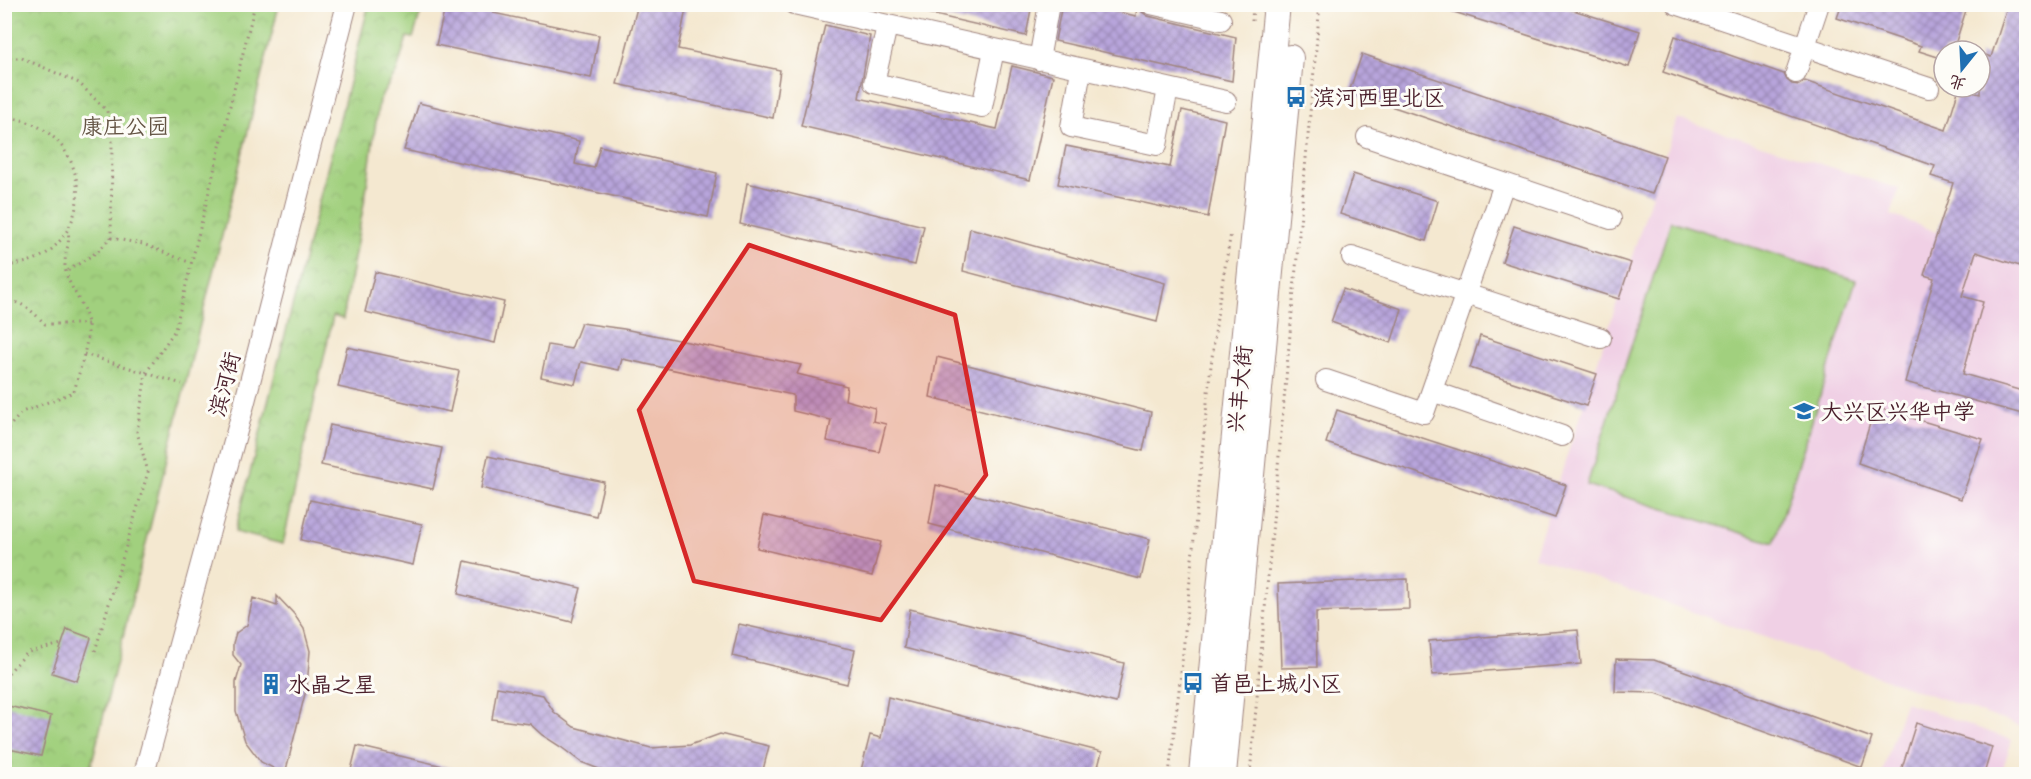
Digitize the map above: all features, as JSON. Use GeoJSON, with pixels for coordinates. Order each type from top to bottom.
{"type":"FeatureCollection","features":[{"type":"Feature","properties":{"kind":"main road","name":"兴丰大街"},"geometry":{"type":"LineString","coordinates":[[1202,774],[1277,4]]}},
{"type":"Feature","properties":{"kind":"main road","name":"兴丰大街"},"geometry":{"type":"LineString","coordinates":[[1223,774],[1294,4]]}},
{"type":"Feature","properties":{"kind":"street","name":"滨河街"},"geometry":{"type":"LineString","coordinates":[[144,774],[244,405],[347,4]]}},
{"type":"Feature","properties":{"kind":"street"},"geometry":{"type":"LineString","coordinates":[[794,4],[868,13],[887,26],[1226,101]]}},
{"type":"Feature","properties":{"kind":"street"},"geometry":{"type":"LineString","coordinates":[[1039,60],[1049,4]]}},
{"type":"Feature","properties":{"kind":"street"},"geometry":{"type":"LineString","coordinates":[[1150,4],[1221,20]]}},
{"type":"Feature","properties":{"kind":"street"},"geometry":{"type":"LineString","coordinates":[[1676,4],[1929,88]]}},
{"type":"Feature","properties":{"kind":"street"},"geometry":{"type":"LineString","coordinates":[[1796,74],[1819,4]]}},
{"type":"Feature","properties":{"kind":"street"},"geometry":{"type":"LineString","coordinates":[[887,26],[874,83],[982,107],[994,50]]}},
{"type":"Feature","properties":{"kind":"street"},"geometry":{"type":"LineString","coordinates":[[1081,70],[1071,127],[1157,145],[1168,89]]}},
{"type":"Feature","properties":{"kind":"street"},"geometry":{"type":"LineString","coordinates":[[1367,137],[1611,219]]}},
{"type":"Feature","properties":{"kind":"street"},"geometry":{"type":"LineString","coordinates":[[1326,380],[1424,413],[1504,184]]}},
{"type":"Feature","properties":{"kind":"street"},"geometry":{"type":"LineString","coordinates":[[1352,257],[1601,338]]}},
{"type":"Feature","properties":{"kind":"street"},"geometry":{"type":"LineString","coordinates":[[1432,391],[1562,436]]}},
{"type":"Feature","properties":{"kind":"path"},"geometry":{"type":"LineString","coordinates":[[95,651],[148,472],[137,432],[146,373],[175,330],[255,4]]}},
{"type":"Feature","properties":{"kind":"path"},"geometry":{"type":"LineString","coordinates":[[1250,774],[1320,4]]}},
{"type":"Feature","properties":{"kind":"path"},"geometry":{"type":"LineString","coordinates":[[4,58],[22,58],[78,83],[108,111],[112,141],[111,238],[97,252],[66,272]]}},
{"type":"Feature","properties":{"kind":"path"},"geometry":{"type":"LineString","coordinates":[[4,118],[33,123],[55,137],[70,158],[78,182],[77,207],[68,231],[51,250],[29,262],[4,267]]}},
{"type":"Feature","properties":{"kind":"path"},"geometry":{"type":"LineString","coordinates":[[1169,774],[1209,382],[1219,301],[1232,228]]}},
{"type":"Feature","properties":{"kind":"path"},"geometry":{"type":"LineString","coordinates":[[4,433],[22,412],[74,392],[84,354],[88,324],[66,272],[64,258],[70,241],[68,231]]}},
{"type":"Feature","properties":{"kind":"path"},"geometry":{"type":"LineString","coordinates":[[111,238],[143,244],[191,263]]}},
{"type":"Feature","properties":{"kind":"path"},"geometry":{"type":"LineString","coordinates":[[4,301],[14,300],[29,308],[45,324],[88,324]]}},
{"type":"Feature","properties":{"kind":"path"},"geometry":{"type":"LineString","coordinates":[[84,354],[182,384]]}},
{"type":"Feature","properties":{"kind":"path"},"geometry":{"type":"LineString","coordinates":[[4,677],[28,652],[62,644]]}},
{"type":"Feature","properties":{"kind":"highlighted area"},"geometry":{"type":"Polygon","coordinates":[[[749,245],[955,315],[986,475],[881,620],[694,581],[639,410],[749,245]]]}},
{"type":"Feature","properties":{"kind":"shaded area","name":"大兴区兴华中学"},"geometry":{"type":"Polygon","coordinates":[[[1677,118],[1899,189],[1891,215],[2026,265],[2026,728],[1534,557],[1677,118]]]}},
{"type":"Feature","properties":{"kind":"shaded area"},"geometry":{"type":"Polygon","coordinates":[[[1905,702],[2012,740],[2001,774],[1882,774],[1905,702]]]}},
{"type":"Feature","properties":{"kind":"green space"},"geometry":{"type":"Polygon","coordinates":[[[369,4],[423,5],[413,38],[407,37],[397,71],[379,100],[366,192],[343,319],[333,316],[283,544],[235,532],[369,4]]]}},
{"type":"Feature","properties":{"kind":"green space","name":"康庄公园"},"geometry":{"type":"Polygon","coordinates":[[[5,5],[279,5],[89,774],[5,774],[5,5]]]}},
{"type":"Feature","properties":{"kind":"green space"},"geometry":{"type":"Polygon","coordinates":[[[1671,221],[1856,280],[1774,543],[1587,485],[1671,221]]]}},
{"type":"Feature","properties":{"kind":"building"},"geometry":{"type":"Polygon","coordinates":[[[446,4],[495,4],[493,13],[599,35],[591,78],[436,45],[446,4]]]}},
{"type":"Feature","properties":{"kind":"building"},"geometry":{"type":"Polygon","coordinates":[[[638,4],[687,4],[678,49],[780,70],[773,118],[617,84],[638,4]]]}},
{"type":"Feature","properties":{"kind":"building"},"geometry":{"type":"Polygon","coordinates":[[[914,4],[1032,4],[1026,36],[913,10],[914,4]]]}},
{"type":"Feature","properties":{"kind":"building"},"geometry":{"type":"Polygon","coordinates":[[[1062,4],[1084,4],[1136,16],[1137,4],[1139,4],[1142,12],[1148,16],[1236,37],[1232,81],[1055,41],[1062,4]]]}},
{"type":"Feature","properties":{"kind":"building"},"geometry":{"type":"Polygon","coordinates":[[[1441,4],[1554,4],[1640,31],[1629,67],[1441,8],[1441,4]]]}},
{"type":"Feature","properties":{"kind":"building"},"geometry":{"type":"Polygon","coordinates":[[[1842,4],[1968,4],[1957,39],[1932,39],[1932,55],[1919,51],[1921,46],[1837,18],[1842,4]]]}},
{"type":"Feature","properties":{"kind":"building"},"geometry":{"type":"Polygon","coordinates":[[[2008,4],[2026,4],[2026,268],[1976,252],[1962,296],[1983,302],[1963,374],[2026,392],[2026,415],[1905,382],[1934,278],[1924,275],[1953,183],[1931,176],[1935,166],[1663,72],[1675,36],[1784,74],[1792,84],[1799,85],[1805,81],[1946,130],[1956,99],[1992,99],[1992,54],[2008,4]]]}},
{"type":"Feature","properties":{"kind":"building"},"geometry":{"type":"Polygon","coordinates":[[[825,25],[870,36],[859,98],[997,129],[1012,66],[1053,76],[1030,180],[801,126],[825,25]]]}},
{"type":"Feature","properties":{"kind":"building"},"geometry":{"type":"Polygon","coordinates":[[[1362,54],[1665,156],[1652,194],[1349,92],[1362,54]]]}},
{"type":"Feature","properties":{"kind":"building"},"geometry":{"type":"Polygon","coordinates":[[[419,103],[579,141],[575,164],[594,168],[600,146],[717,173],[708,217],[404,150],[419,103]]]}},
{"type":"Feature","properties":{"kind":"building"},"geometry":{"type":"Polygon","coordinates":[[[1182,110],[1225,120],[1208,217],[1058,184],[1066,146],[1170,167],[1182,110]]]}},
{"type":"Feature","properties":{"kind":"building"},"geometry":{"type":"Polygon","coordinates":[[[1353,174],[1438,201],[1426,241],[1340,214],[1353,174]]]}},
{"type":"Feature","properties":{"kind":"building"},"geometry":{"type":"Polygon","coordinates":[[[747,183],[924,226],[915,265],[740,224],[747,183]]]}},
{"type":"Feature","properties":{"kind":"building"},"geometry":{"type":"Polygon","coordinates":[[[1514,226],[1631,263],[1619,299],[1502,262],[1514,226]]]}},
{"type":"Feature","properties":{"kind":"building"},"geometry":{"type":"Polygon","coordinates":[[[970,228],[1165,283],[1157,322],[963,271],[970,228]]]}},
{"type":"Feature","properties":{"kind":"building"},"geometry":{"type":"Polygon","coordinates":[[[375,272],[504,302],[495,343],[365,312],[375,272]]]}},
{"type":"Feature","properties":{"kind":"building"},"geometry":{"type":"Polygon","coordinates":[[[1343,289],[1402,309],[1391,343],[1331,322],[1343,289]]]}},
{"type":"Feature","properties":{"kind":"building"},"geometry":{"type":"Polygon","coordinates":[[[581,323],[624,329],[801,365],[797,374],[847,386],[845,400],[875,408],[873,421],[886,424],[879,452],[827,441],[831,420],[793,411],[793,395],[622,359],[619,370],[581,362],[575,384],[541,377],[548,345],[571,349],[581,323]]]}},
{"type":"Feature","properties":{"kind":"building"},"geometry":{"type":"Polygon","coordinates":[[[1480,336],[1597,374],[1586,406],[1470,368],[1480,336]]]}},
{"type":"Feature","properties":{"kind":"building"},"geometry":{"type":"Polygon","coordinates":[[[347,347],[459,371],[450,412],[338,387],[347,347]]]}},
{"type":"Feature","properties":{"kind":"building"},"geometry":{"type":"Polygon","coordinates":[[[937,357],[1151,412],[1143,451],[930,397],[937,357]]]}},
{"type":"Feature","properties":{"kind":"building"},"geometry":{"type":"Polygon","coordinates":[[[1875,407],[1983,439],[1961,499],[1858,463],[1875,407]]]}},
{"type":"Feature","properties":{"kind":"building"},"geometry":{"type":"Polygon","coordinates":[[[1337,410],[1566,485],[1555,518],[1326,443],[1337,410]]]}},
{"type":"Feature","properties":{"kind":"building"},"geometry":{"type":"Polygon","coordinates":[[[330,425],[442,448],[433,489],[321,465],[330,425]]]}},
{"type":"Feature","properties":{"kind":"building"},"geometry":{"type":"Polygon","coordinates":[[[488,456],[604,482],[596,516],[481,488],[488,456]]]}},
{"type":"Feature","properties":{"kind":"building"},"geometry":{"type":"Polygon","coordinates":[[[936,485],[1150,539],[1141,579],[929,524],[936,485]]]}},
{"type":"Feature","properties":{"kind":"building"},"geometry":{"type":"Polygon","coordinates":[[[310,500],[422,524],[413,565],[301,540],[310,500]]]}},
{"type":"Feature","properties":{"kind":"building"},"geometry":{"type":"Polygon","coordinates":[[[764,515],[881,542],[872,576],[757,548],[764,515]]]}},
{"type":"Feature","properties":{"kind":"building"},"geometry":{"type":"Polygon","coordinates":[[[465,561],[581,588],[572,622],[458,594],[465,561]]]}},
{"type":"Feature","properties":{"kind":"building"},"geometry":{"type":"Polygon","coordinates":[[[1408,579],[1409,609],[1316,612],[1317,667],[1281,668],[1278,584],[1408,579]]]}},
{"type":"Feature","properties":{"kind":"building","name":"水晶之星"},"geometry":{"type":"Polygon","coordinates":[[[277,596],[304,629],[310,651],[307,686],[285,774],[261,762],[245,741],[236,711],[236,682],[241,665],[233,655],[236,633],[247,625],[253,598],[277,606],[277,596]]]}},
{"type":"Feature","properties":{"kind":"building"},"geometry":{"type":"Polygon","coordinates":[[[910,609],[1124,663],[1116,703],[904,648],[910,609]]]}},
{"type":"Feature","properties":{"kind":"building"},"geometry":{"type":"Polygon","coordinates":[[[739,624],[855,650],[847,684],[732,656],[739,624]]]}},
{"type":"Feature","properties":{"kind":"building"},"geometry":{"type":"Polygon","coordinates":[[[67,629],[91,638],[77,681],[52,673],[67,629]]]}},
{"type":"Feature","properties":{"kind":"building"},"geometry":{"type":"Polygon","coordinates":[[[1578,630],[1581,664],[1432,675],[1429,641],[1578,630]]]}},
{"type":"Feature","properties":{"kind":"building"},"geometry":{"type":"Polygon","coordinates":[[[1616,659],[1654,660],[1872,738],[1862,767],[1656,693],[1615,692],[1616,659]]]}},
{"type":"Feature","properties":{"kind":"building"},"geometry":{"type":"Polygon","coordinates":[[[497,687],[543,695],[554,712],[574,727],[651,748],[690,745],[720,734],[769,746],[762,774],[736,774],[712,769],[661,774],[609,773],[581,762],[530,724],[492,719],[497,687]]]}},
{"type":"Feature","properties":{"kind":"building"},"geometry":{"type":"Polygon","coordinates":[[[888,697],[1102,752],[1096,774],[860,774],[870,735],[881,738],[888,697]]]}},
{"type":"Feature","properties":{"kind":"building"},"geometry":{"type":"Polygon","coordinates":[[[4,705],[51,716],[41,756],[4,748],[4,705]]]}},
{"type":"Feature","properties":{"kind":"building"},"geometry":{"type":"Polygon","coordinates":[[[1916,723],[1992,747],[1984,774],[1900,774],[1916,723]]]}},
{"type":"Feature","properties":{"kind":"building"},"geometry":{"type":"Polygon","coordinates":[[[357,746],[456,769],[455,774],[350,774],[357,746]]]}},
{"type":"Feature","properties":{"kind":"place","name":"滨河西里北区"},"geometry":{"type":"Point","coordinates":[1296,97]}},
{"type":"Feature","properties":{"kind":"place","name":"大兴区兴华中学"},"geometry":{"type":"Point","coordinates":[1804,411]}},
{"type":"Feature","properties":{"kind":"place","name":"首邑上城小区"},"geometry":{"type":"Point","coordinates":[1193,683]}},
{"type":"Feature","properties":{"kind":"place","name":"水晶之星"},"geometry":{"type":"Point","coordinates":[271,684]}}]}
